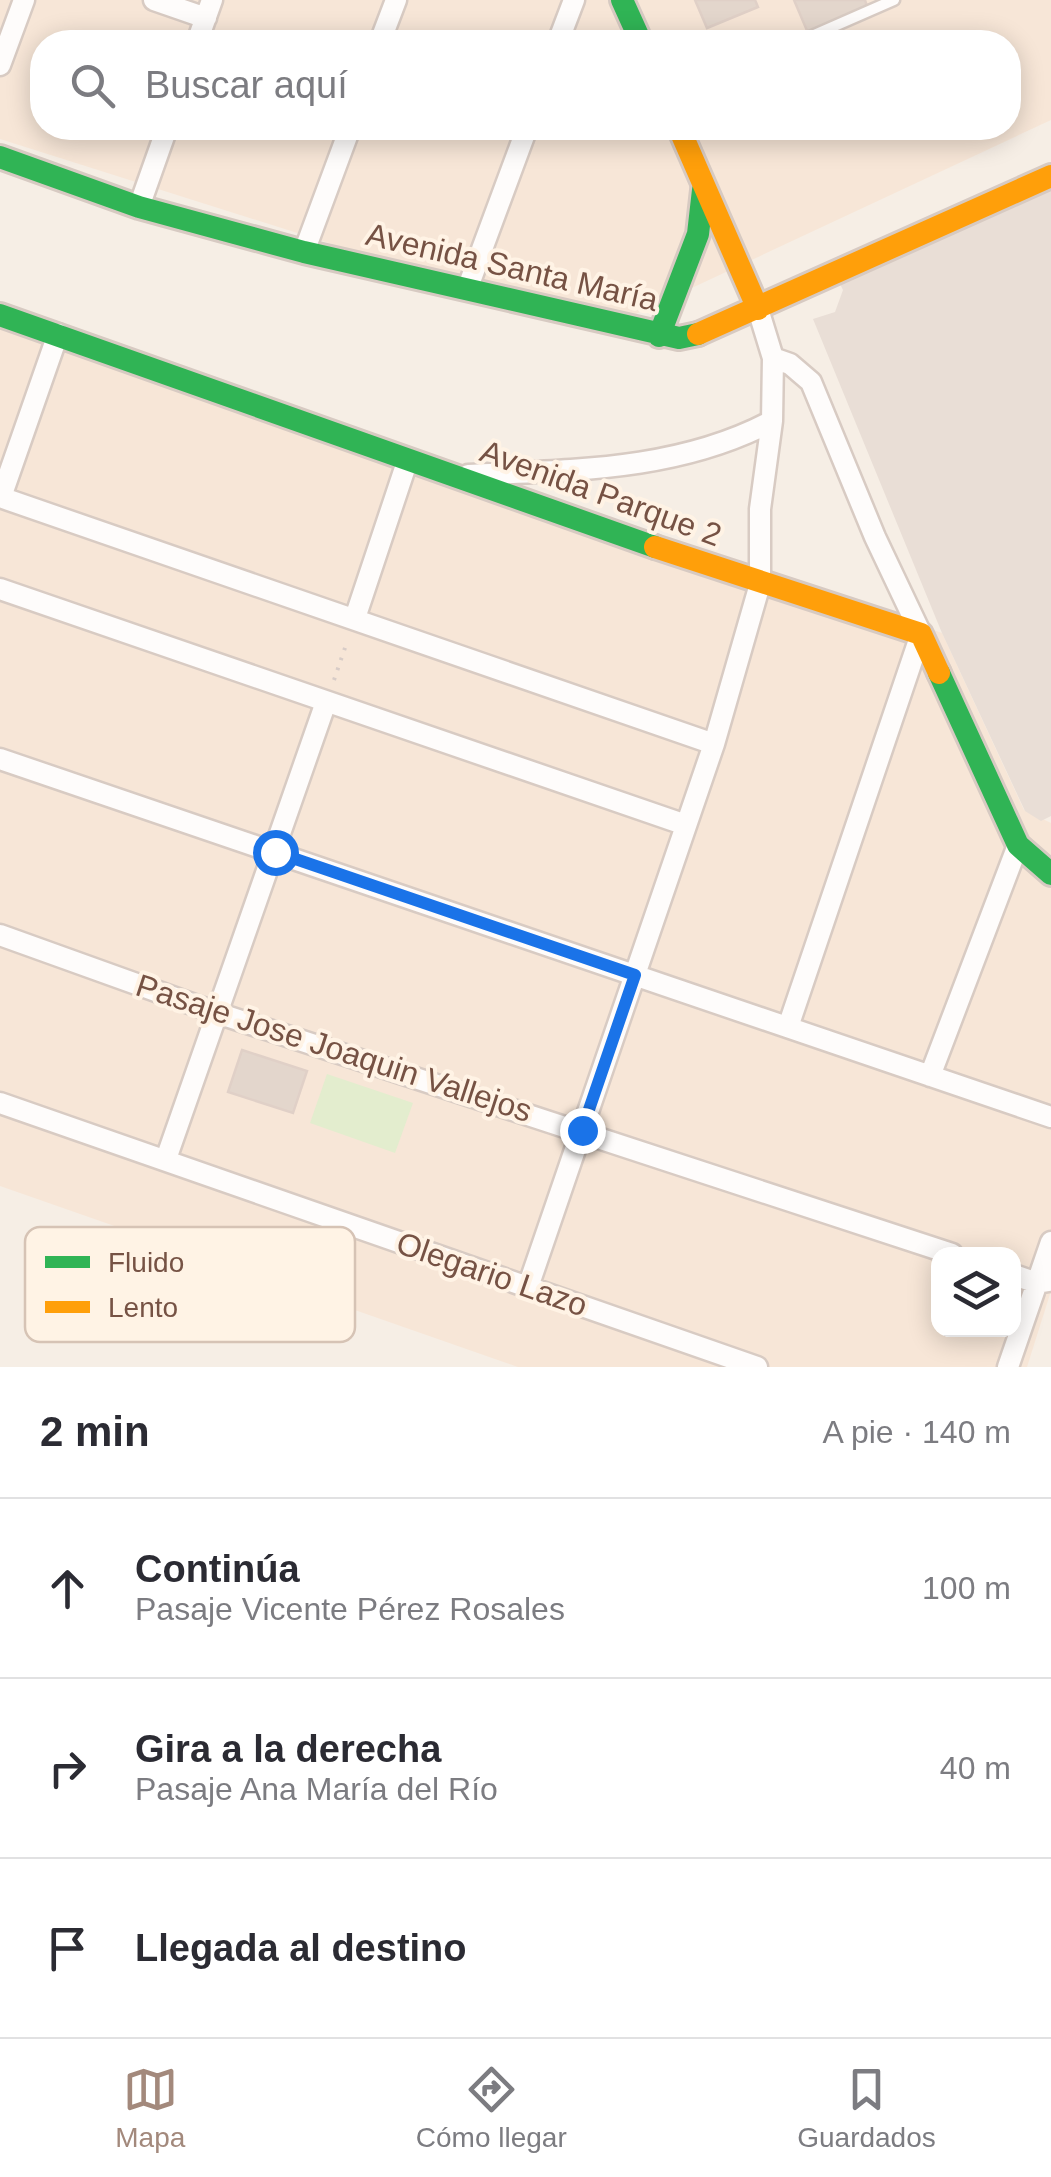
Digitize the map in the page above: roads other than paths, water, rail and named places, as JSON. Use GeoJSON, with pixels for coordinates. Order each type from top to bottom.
{"type":"FeatureCollection","features":[{"type":"Feature","properties":{"kind":"street"},"geometry":{"type":"LineString","coordinates":[[0,65],[24,0]]}},
{"type":"Feature","properties":{"kind":"street"},"geometry":{"type":"LineString","coordinates":[[154,0],[209,9]]}},
{"type":"Feature","properties":{"kind":"street"},"geometry":{"type":"LineString","coordinates":[[385,30],[396,0]]}},
{"type":"Feature","properties":{"kind":"street"},"geometry":{"type":"LineString","coordinates":[[563,30],[574,0]]}},
{"type":"Feature","properties":{"kind":"street"},"geometry":{"type":"LineString","coordinates":[[622,0],[636,30]]}},
{"type":"Feature","properties":{"kind":"street"},"geometry":{"type":"LineString","coordinates":[[139,206],[163,140]]}},
{"type":"Feature","properties":{"kind":"street"},"geometry":{"type":"LineString","coordinates":[[304,252],[346,140]]}},
{"type":"Feature","properties":{"kind":"street"},"geometry":{"type":"LineString","coordinates":[[468,287],[522,140]]}},
{"type":"Feature","properties":{"kind":"street"},"geometry":{"type":"LineString","coordinates":[[528,1286],[714,744],[760,584],[760,508],[772,421],[773,358],[758,309],[684,140]]}},
{"type":"Feature","properties":{"kind":"street","name":"Avenida Santa María"},"geometry":{"type":"LineString","coordinates":[[0,157],[139,206],[304,252],[468,287],[659,336],[700,334],[1051,176]]}},
{"type":"Feature","properties":{"kind":"street"},"geometry":{"type":"LineString","coordinates":[[659,336],[698,234],[703,182]]}},
{"type":"Feature","properties":{"kind":"street","name":"Avenida Parque 2"},"geometry":{"type":"LineString","coordinates":[[0,315],[760,584],[921,634]]}},
{"type":"Feature","properties":{"kind":"street"},"geometry":{"type":"LineString","coordinates":[[58,334],[0,497],[714,744]]}},
{"type":"Feature","properties":{"kind":"street"},"geometry":{"type":"LineString","coordinates":[[773,358],[790,364],[811,382],[874,537],[1018,845],[1051,874]]}},
{"type":"Feature","properties":{"kind":"street"},"geometry":{"type":"LineString","coordinates":[[456,476],[607,468],[707,450],[772,421]]}},
{"type":"Feature","properties":{"kind":"street"},"geometry":{"type":"LineString","coordinates":[[355,618],[408,459]]}},
{"type":"Feature","properties":{"kind":"street"},"geometry":{"type":"LineString","coordinates":[[0,588],[686,825]]}},
{"type":"Feature","properties":{"kind":"street"},"geometry":{"type":"LineString","coordinates":[[788,1027],[921,634]]}},
{"type":"Feature","properties":{"kind":"street"},"geometry":{"type":"LineString","coordinates":[[166,1159],[326,702]]}},
{"type":"Feature","properties":{"kind":"street"},"geometry":{"type":"LineString","coordinates":[[0,759],[1051,1117]]}},
{"type":"Feature","properties":{"kind":"street"},"geometry":{"type":"LineString","coordinates":[[930,1076],[1018,845]]}},
{"type":"Feature","properties":{"kind":"street","name":"Pasaje Jose Joaquin Vallejos"},"geometry":{"type":"LineString","coordinates":[[0,935],[217,1013],[931,1247]]}},
{"type":"Feature","properties":{"kind":"street","name":"Olegario Lazo"},"geometry":{"type":"LineString","coordinates":[[0,1103],[757,1367]]}},
{"type":"Feature","properties":{"kind":"street"},"geometry":{"type":"LineString","coordinates":[[1008,1367],[1044,1282],[1051,1242]]}},
{"type":"Feature","properties":{"kind":"lane"},"geometry":{"type":"LineString","coordinates":[[825,30],[894,0]]}}]}
